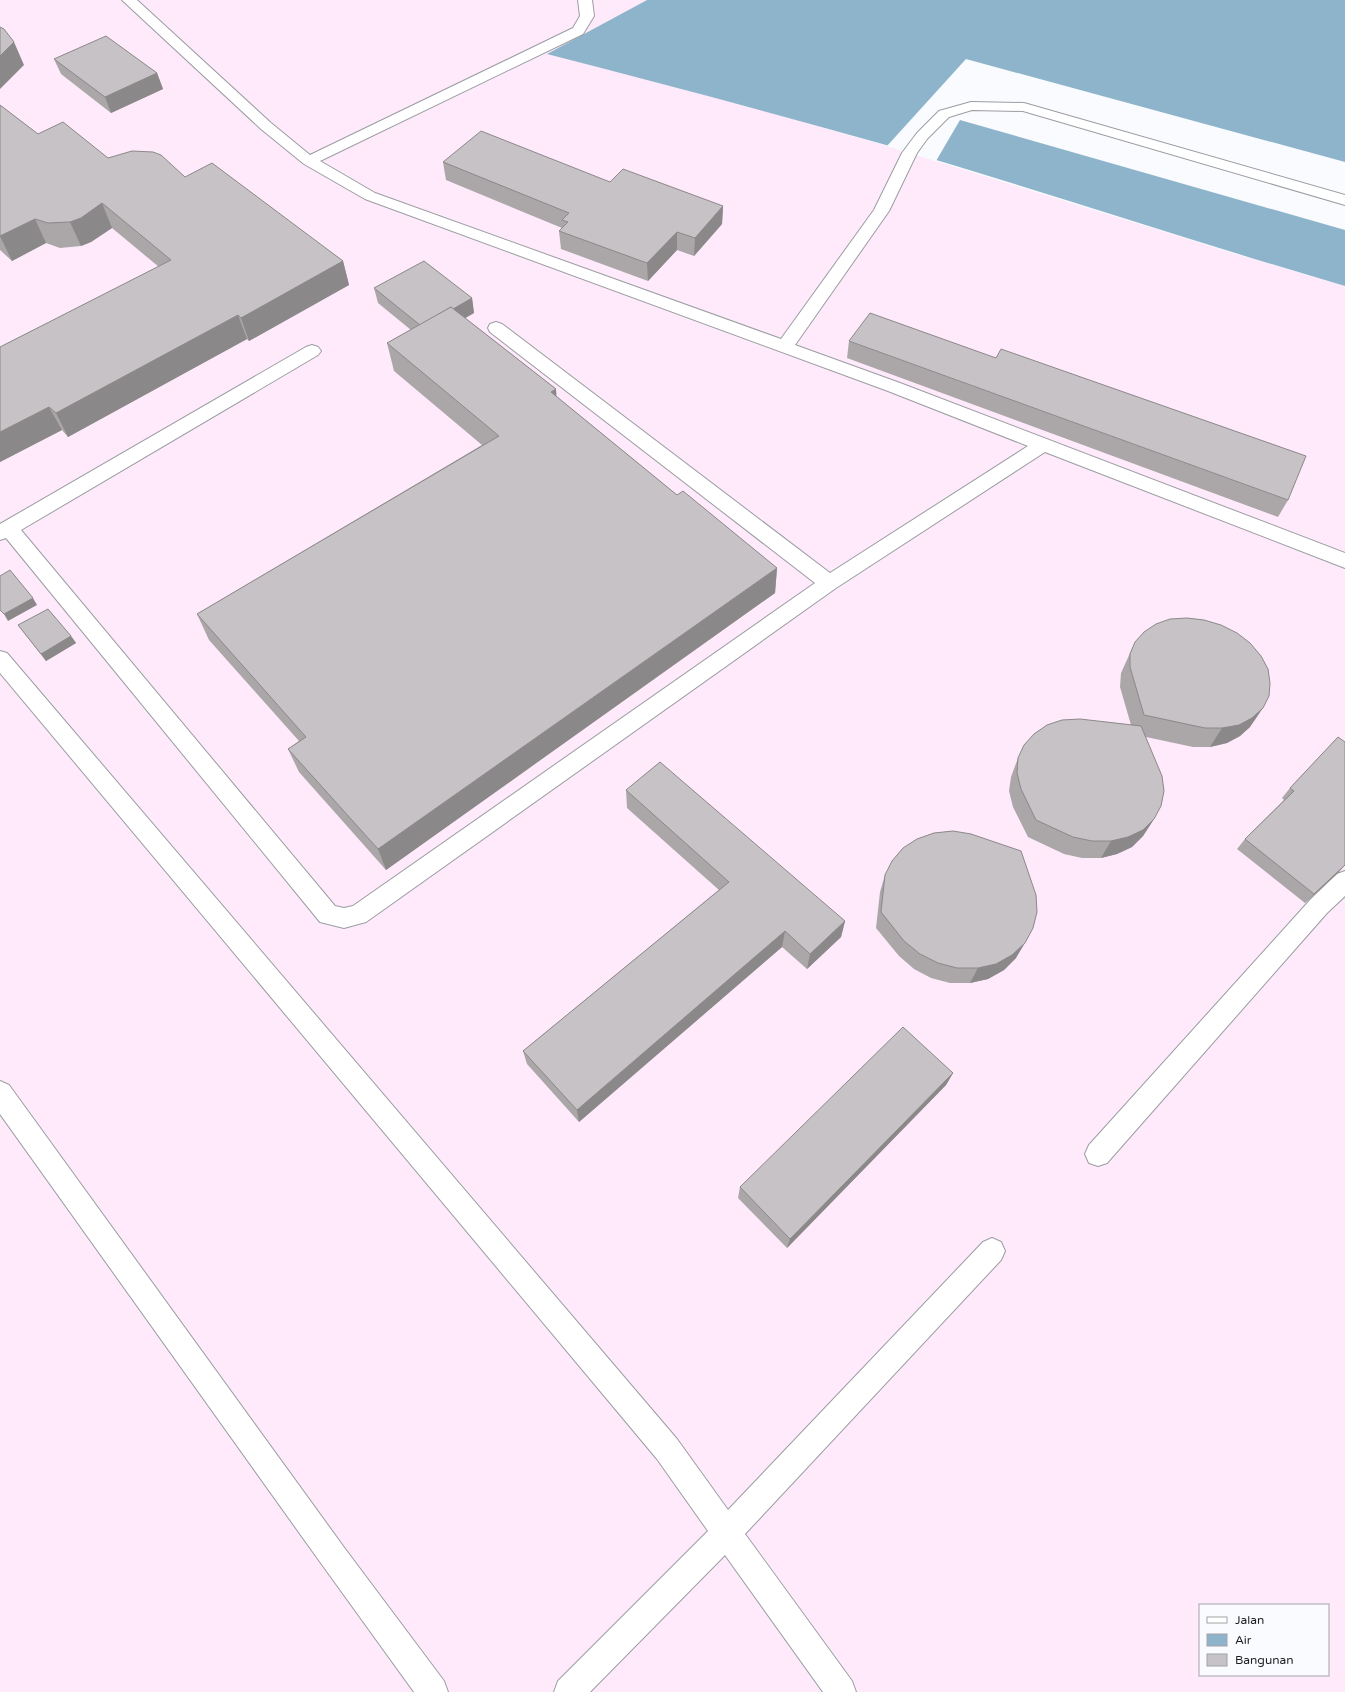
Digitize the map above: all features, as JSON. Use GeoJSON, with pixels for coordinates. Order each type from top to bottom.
{"type":"FeatureCollection","features":[{"type":"Feature","properties":{"kind":"lane"},"geometry":{"type":"LineString","coordinates":[[129,0],[266,126],[309,161],[370,196],[784,347],[1345,561]]}},
{"type":"Feature","properties":{"kind":"lane"},"geometry":{"type":"LineString","coordinates":[[309,161],[578,31],[587,16],[585,0]]}},
{"type":"Feature","properties":{"kind":"lane"},"geometry":{"type":"LineString","coordinates":[[784,347],[881,211],[914,147],[944,114],[971,106],[1024,107],[1345,200]]}},
{"type":"Feature","properties":{"kind":"lane"},"geometry":{"type":"LineString","coordinates":[[496,328],[829,583]]}},
{"type":"Feature","properties":{"kind":"lane"},"geometry":{"type":"LineString","coordinates":[[312,352],[4,531],[328,915],[344,918],[358,915],[829,583],[1043,445]]}},
{"type":"Feature","properties":{"kind":"lane"},"geometry":{"type":"LineString","coordinates":[[0,659],[667,1449],[841,1692]]}},
{"type":"Feature","properties":{"kind":"lane"},"geometry":{"type":"LineString","coordinates":[[1098,1154],[1319,906],[1345,881]]}},
{"type":"Feature","properties":{"kind":"lane"},"geometry":{"type":"LineString","coordinates":[[0,1093],[328,1550],[433,1692]]}},
{"type":"Feature","properties":{"kind":"lane"},"geometry":{"type":"LineString","coordinates":[[569,1692],[726,1533],[992,1251]]}},
{"type":"Feature","properties":{"kind":"shaded area"},"geometry":{"type":"Polygon","coordinates":[[[0,0],[647,0],[548,54],[751,107],[887,146],[1236,254],[1345,286],[1345,1692],[0,1692],[0,0]]]}},
{"type":"Feature","properties":{"kind":"water"},"geometry":{"type":"Polygon","coordinates":[[[647,0],[1345,0],[1345,286],[886,145],[716,98],[547,54],[647,0]]]}},
{"type":"Feature","properties":{"kind":"pier"},"geometry":{"type":"Polygon","coordinates":[[[966,59],[1345,162],[1345,230],[960,120],[936,161],[887,146],[966,59]]]}},
{"type":"Feature","properties":{"kind":"building"},"geometry":{"type":"Polygon","coordinates":[[[0,27],[4,29],[14,42],[0,56],[0,27]]]}},
{"type":"Feature","properties":{"kind":"building"},"geometry":{"type":"Polygon","coordinates":[[[106,36],[157,73],[105,97],[54,59],[106,36]]]}},
{"type":"Feature","properties":{"kind":"building"},"geometry":{"type":"Polygon","coordinates":[[[0,105],[38,134],[63,122],[108,158],[132,151],[153,152],[161,155],[185,177],[212,163],[343,261],[241,318],[238,315],[56,413],[49,407],[0,432],[0,347],[171,260],[102,203],[81,218],[70,222],[48,223],[35,219],[0,236],[0,105]]]}},
{"type":"Feature","properties":{"kind":"building"},"geometry":{"type":"Polygon","coordinates":[[[481,131],[610,182],[623,169],[723,206],[695,238],[677,232],[647,263],[559,231],[568,222],[562,220],[569,213],[443,162],[481,131]]]}},
{"type":"Feature","properties":{"kind":"building"},"geometry":{"type":"Polygon","coordinates":[[[424,261],[472,298],[453,309],[451,307],[420,325],[374,288],[424,261]]]}},
{"type":"Feature","properties":{"kind":"building"},"geometry":{"type":"Polygon","coordinates":[[[451,307],[556,389],[551,392],[677,495],[683,491],[777,568],[378,849],[288,749],[306,737],[197,614],[499,436],[387,343],[451,307]]]}},
{"type":"Feature","properties":{"kind":"building"},"geometry":{"type":"Polygon","coordinates":[[[870,313],[996,358],[1001,349],[1306,456],[1288,500],[849,341],[870,313]]]}},
{"type":"Feature","properties":{"kind":"building"},"geometry":{"type":"Polygon","coordinates":[[[10,570],[33,598],[4,614],[0,610],[0,576],[10,570]]]}},
{"type":"Feature","properties":{"kind":"building"},"geometry":{"type":"Polygon","coordinates":[[[48,609],[71,636],[41,654],[18,625],[48,609]]]}},
{"type":"Feature","properties":{"kind":"building"},"geometry":{"type":"Polygon","coordinates":[[[1187,618],[1204,620],[1221,625],[1237,633],[1250,643],[1261,656],[1268,669],[1270,683],[1269,696],[1263,708],[1252,718],[1239,725],[1222,728],[1205,728],[1144,715],[1130,667],[1130,654],[1135,642],[1144,632],[1156,624],[1170,619],[1187,618]]]}},
{"type":"Feature","properties":{"kind":"building"},"geometry":{"type":"Polygon","coordinates":[[[1080,719],[1141,726],[1162,776],[1164,791],[1161,806],[1154,819],[1143,830],[1128,837],[1111,841],[1092,841],[1073,837],[1036,820],[1021,789],[1017,773],[1018,758],[1024,745],[1034,734],[1047,725],[1062,720],[1080,719]]]}},
{"type":"Feature","properties":{"kind":"building"},"geometry":{"type":"Polygon","coordinates":[[[1338,737],[1345,742],[1345,865],[1314,894],[1245,839],[1294,791],[1290,788],[1338,737]]]}},
{"type":"Feature","properties":{"kind":"building"},"geometry":{"type":"Polygon","coordinates":[[[660,762],[845,921],[810,954],[785,931],[577,1110],[523,1051],[729,882],[626,790],[660,762]]]}},
{"type":"Feature","properties":{"kind":"building"},"geometry":{"type":"Polygon","coordinates":[[[953,831],[971,834],[1021,851],[1036,895],[1037,912],[1033,928],[1025,943],[1012,955],[996,964],[978,968],[957,968],[938,963],[920,954],[904,941],[881,912],[885,875],[892,861],[903,848],[917,839],[934,833],[953,831]]]}},
{"type":"Feature","properties":{"kind":"building"},"geometry":{"type":"Polygon","coordinates":[[[903,1027],[953,1073],[790,1239],[740,1187],[903,1027]]]}}]}
